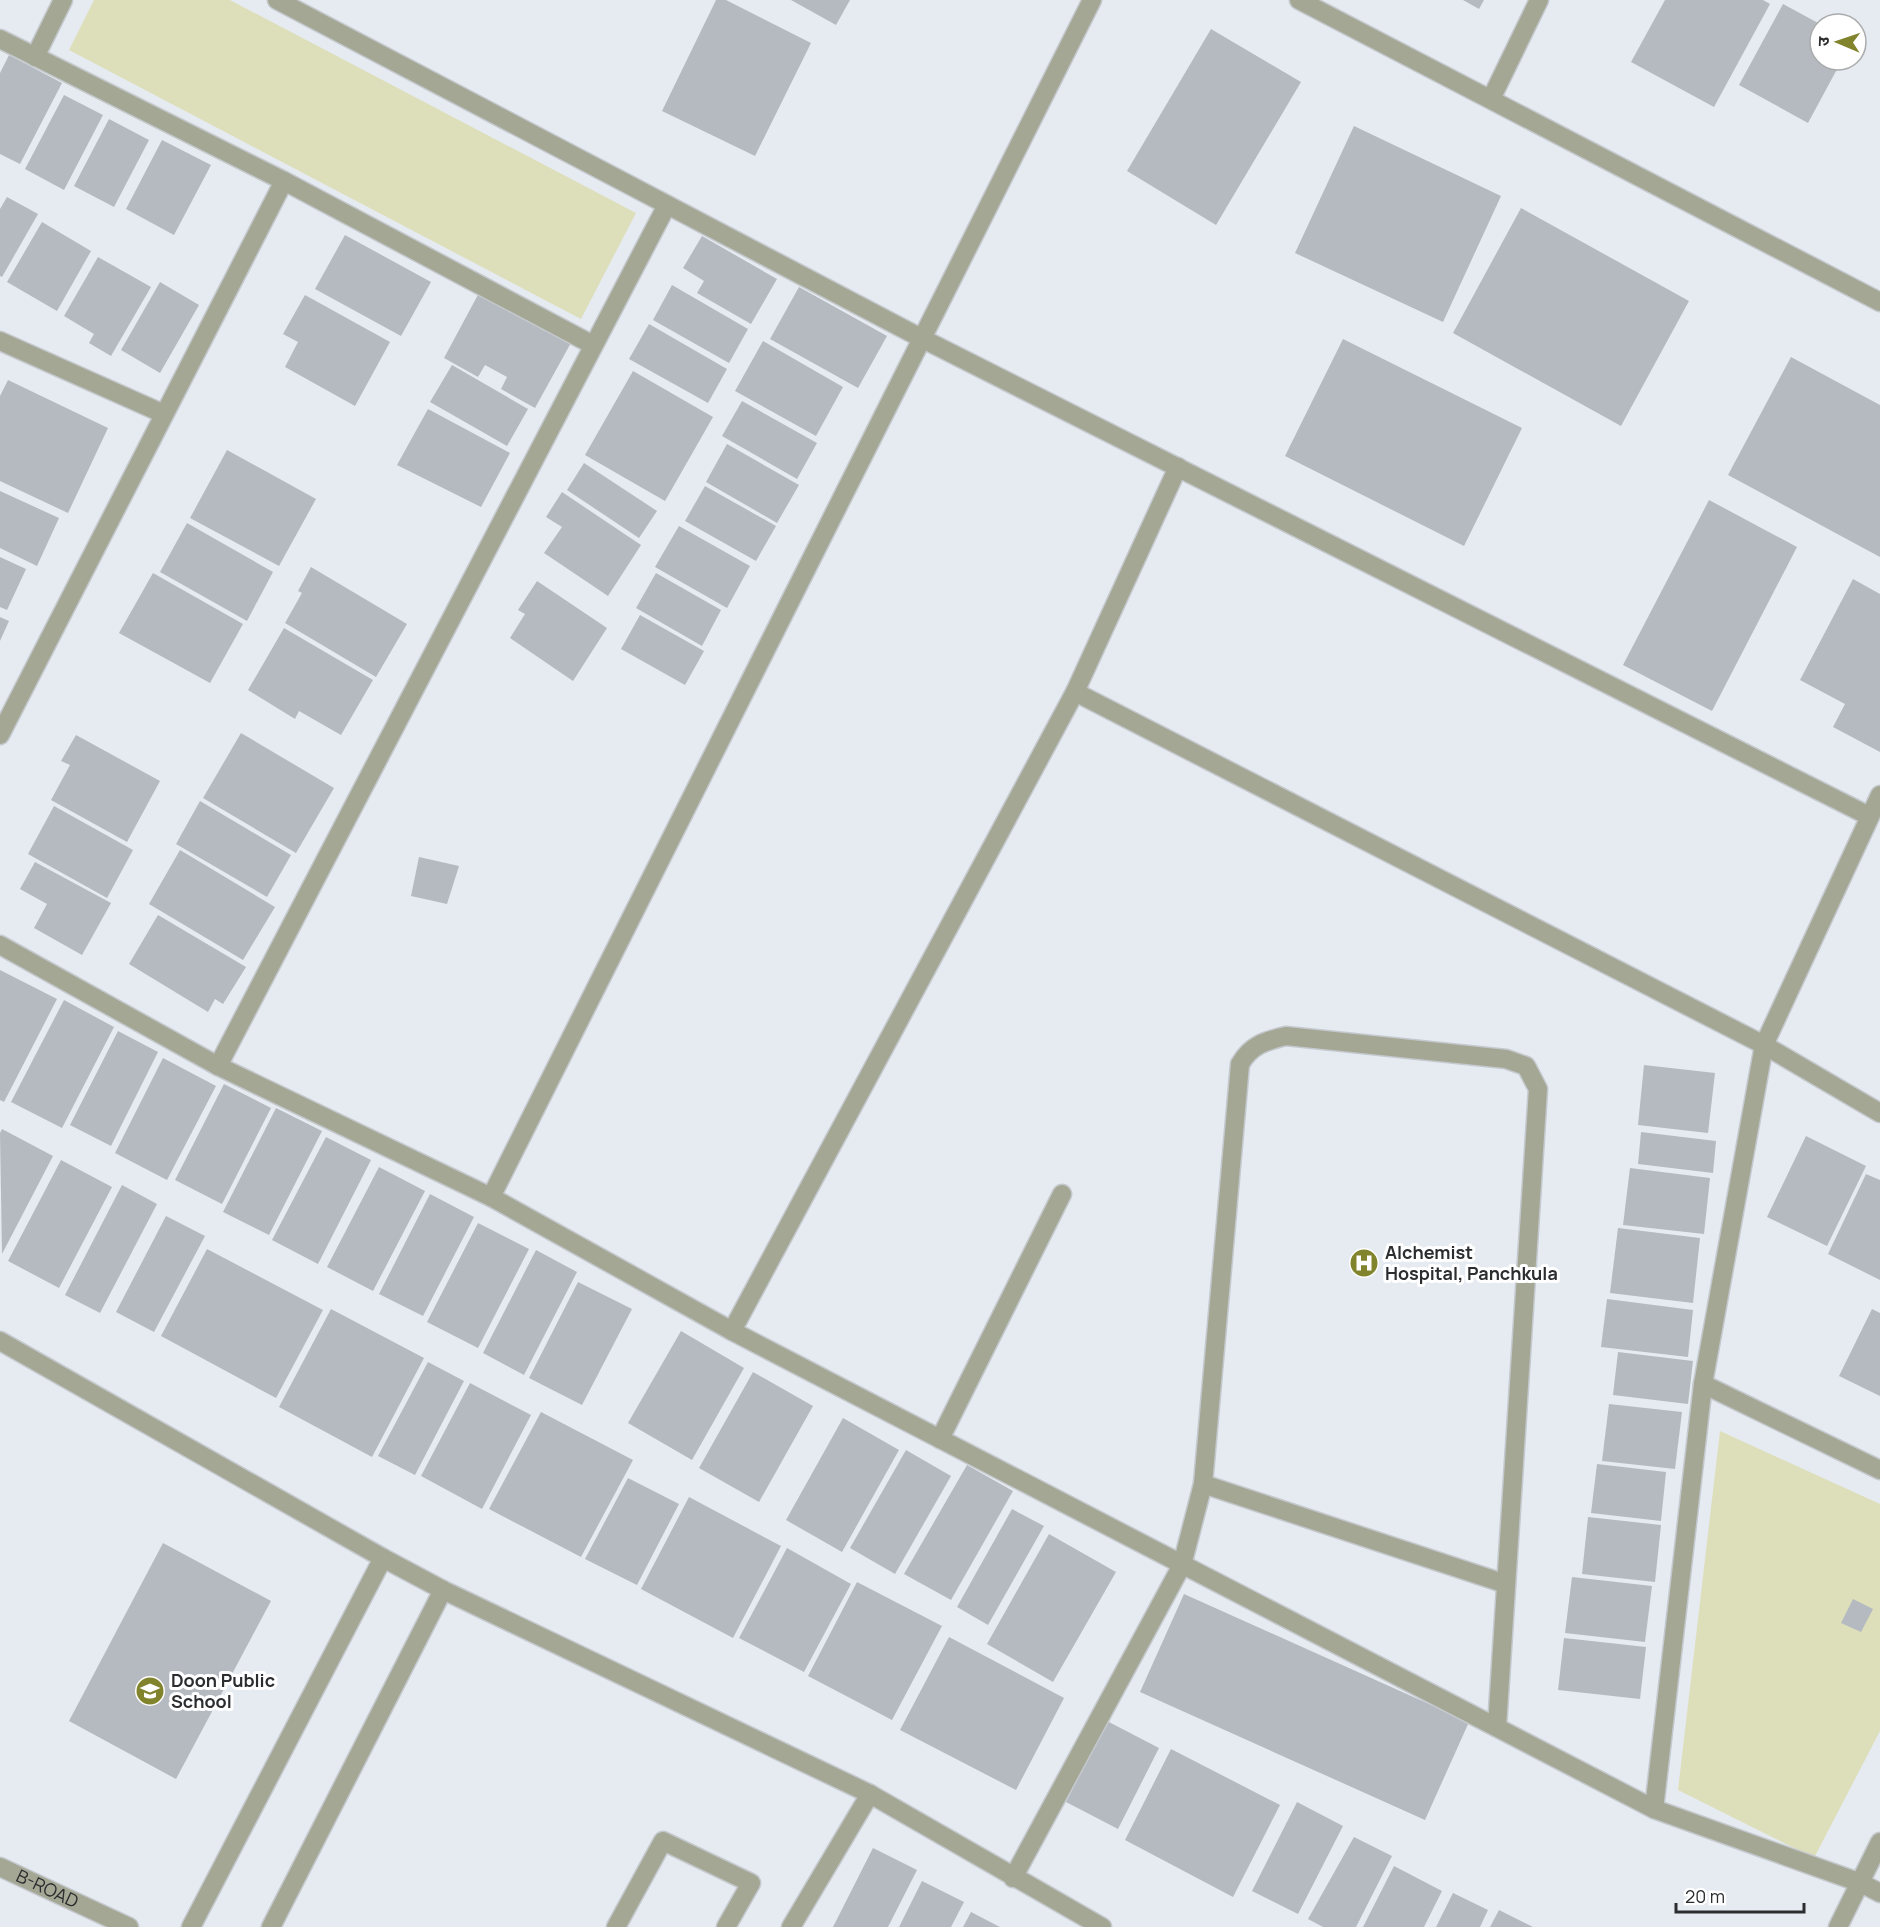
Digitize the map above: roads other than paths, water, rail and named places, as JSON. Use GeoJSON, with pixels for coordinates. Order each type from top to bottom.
{"type":"FeatureCollection","features":[{"type":"Feature","properties":{"kind":"street"},"geometry":{"type":"LineString","coordinates":[[34,57],[63,0]]}},
{"type":"Feature","properties":{"kind":"street"},"geometry":{"type":"LineString","coordinates":[[277,0],[921,338],[1869,816]]}},
{"type":"Feature","properties":{"kind":"street"},"geometry":{"type":"LineString","coordinates":[[491,1197],[1092,0]]}},
{"type":"Feature","properties":{"kind":"street"},"geometry":{"type":"LineString","coordinates":[[1299,0],[1880,302]]}},
{"type":"Feature","properties":{"kind":"street"},"geometry":{"type":"LineString","coordinates":[[1491,99],[1539,0]]}},
{"type":"Feature","properties":{"kind":"street"},"geometry":{"type":"LineString","coordinates":[[0,39],[284,181],[593,345]]}},
{"type":"Feature","properties":{"kind":"street"},"geometry":{"type":"LineString","coordinates":[[0,735],[284,181]]}},
{"type":"Feature","properties":{"kind":"street"},"geometry":{"type":"LineString","coordinates":[[218,1066],[667,205]]}},
{"type":"Feature","properties":{"kind":"street"},"geometry":{"type":"LineString","coordinates":[[0,341],[164,414]]}},
{"type":"Feature","properties":{"kind":"street"},"geometry":{"type":"LineString","coordinates":[[732,1331],[1075,692],[1178,467]]}},
{"type":"Feature","properties":{"kind":"street"},"geometry":{"type":"LineString","coordinates":[[1075,692],[1764,1045],[1880,1113]]}},
{"type":"Feature","properties":{"kind":"street"},"geometry":{"type":"LineString","coordinates":[[1654,1809],[1703,1384],[1764,1045],[1880,795]]}},
{"type":"Feature","properties":{"kind":"street"},"geometry":{"type":"LineString","coordinates":[[0,945],[218,1066],[491,1197],[732,1331],[1654,1809],[1861,1883],[1880,1893]]}},
{"type":"Feature","properties":{"kind":"street"},"geometry":{"type":"LineString","coordinates":[[1013,1878],[1182,1565],[1203,1484],[1240,1064],[1247,1052],[1260,1043],[1286,1036],[1506,1059],[1526,1066],[1538,1089],[1497,1727]]}},
{"type":"Feature","properties":{"kind":"street"},"geometry":{"type":"LineString","coordinates":[[940,1439],[1062,1194]]}},
{"type":"Feature","properties":{"kind":"street"},"geometry":{"type":"LineString","coordinates":[[0,1341],[443,1590],[870,1794],[1102,1927]]}},
{"type":"Feature","properties":{"kind":"street"},"geometry":{"type":"LineString","coordinates":[[1703,1384],[1880,1470]]}},
{"type":"Feature","properties":{"kind":"street"},"geometry":{"type":"LineString","coordinates":[[1203,1484],[1506,1584]]}},
{"type":"Feature","properties":{"kind":"street"},"geometry":{"type":"LineString","coordinates":[[191,1927],[383,1558]]}},
{"type":"Feature","properties":{"kind":"street"},"geometry":{"type":"LineString","coordinates":[[272,1927],[443,1590]]}},
{"type":"Feature","properties":{"kind":"street"},"geometry":{"type":"LineString","coordinates":[[791,1927],[870,1794]]}},
{"type":"Feature","properties":{"kind":"street"},"geometry":{"type":"LineString","coordinates":[[616,1927],[663,1841],[751,1883],[726,1927]]}},
{"type":"Feature","properties":{"kind":"street"},"geometry":{"type":"LineString","coordinates":[[1838,1927],[1880,1842]]}},
{"type":"Feature","properties":{"kind":"street","name":"B-ROAD"},"geometry":{"type":"LineString","coordinates":[[0,1867],[129,1927]]}},
{"type":"Feature","properties":{"kind":"place","name":"Alchemist Hospital, Panchkula"},"geometry":{"type":"Point","coordinates":[1364,1263]}},
{"type":"Feature","properties":{"kind":"place","name":"Doon Public School"},"geometry":{"type":"Point","coordinates":[150,1691]}}]}
